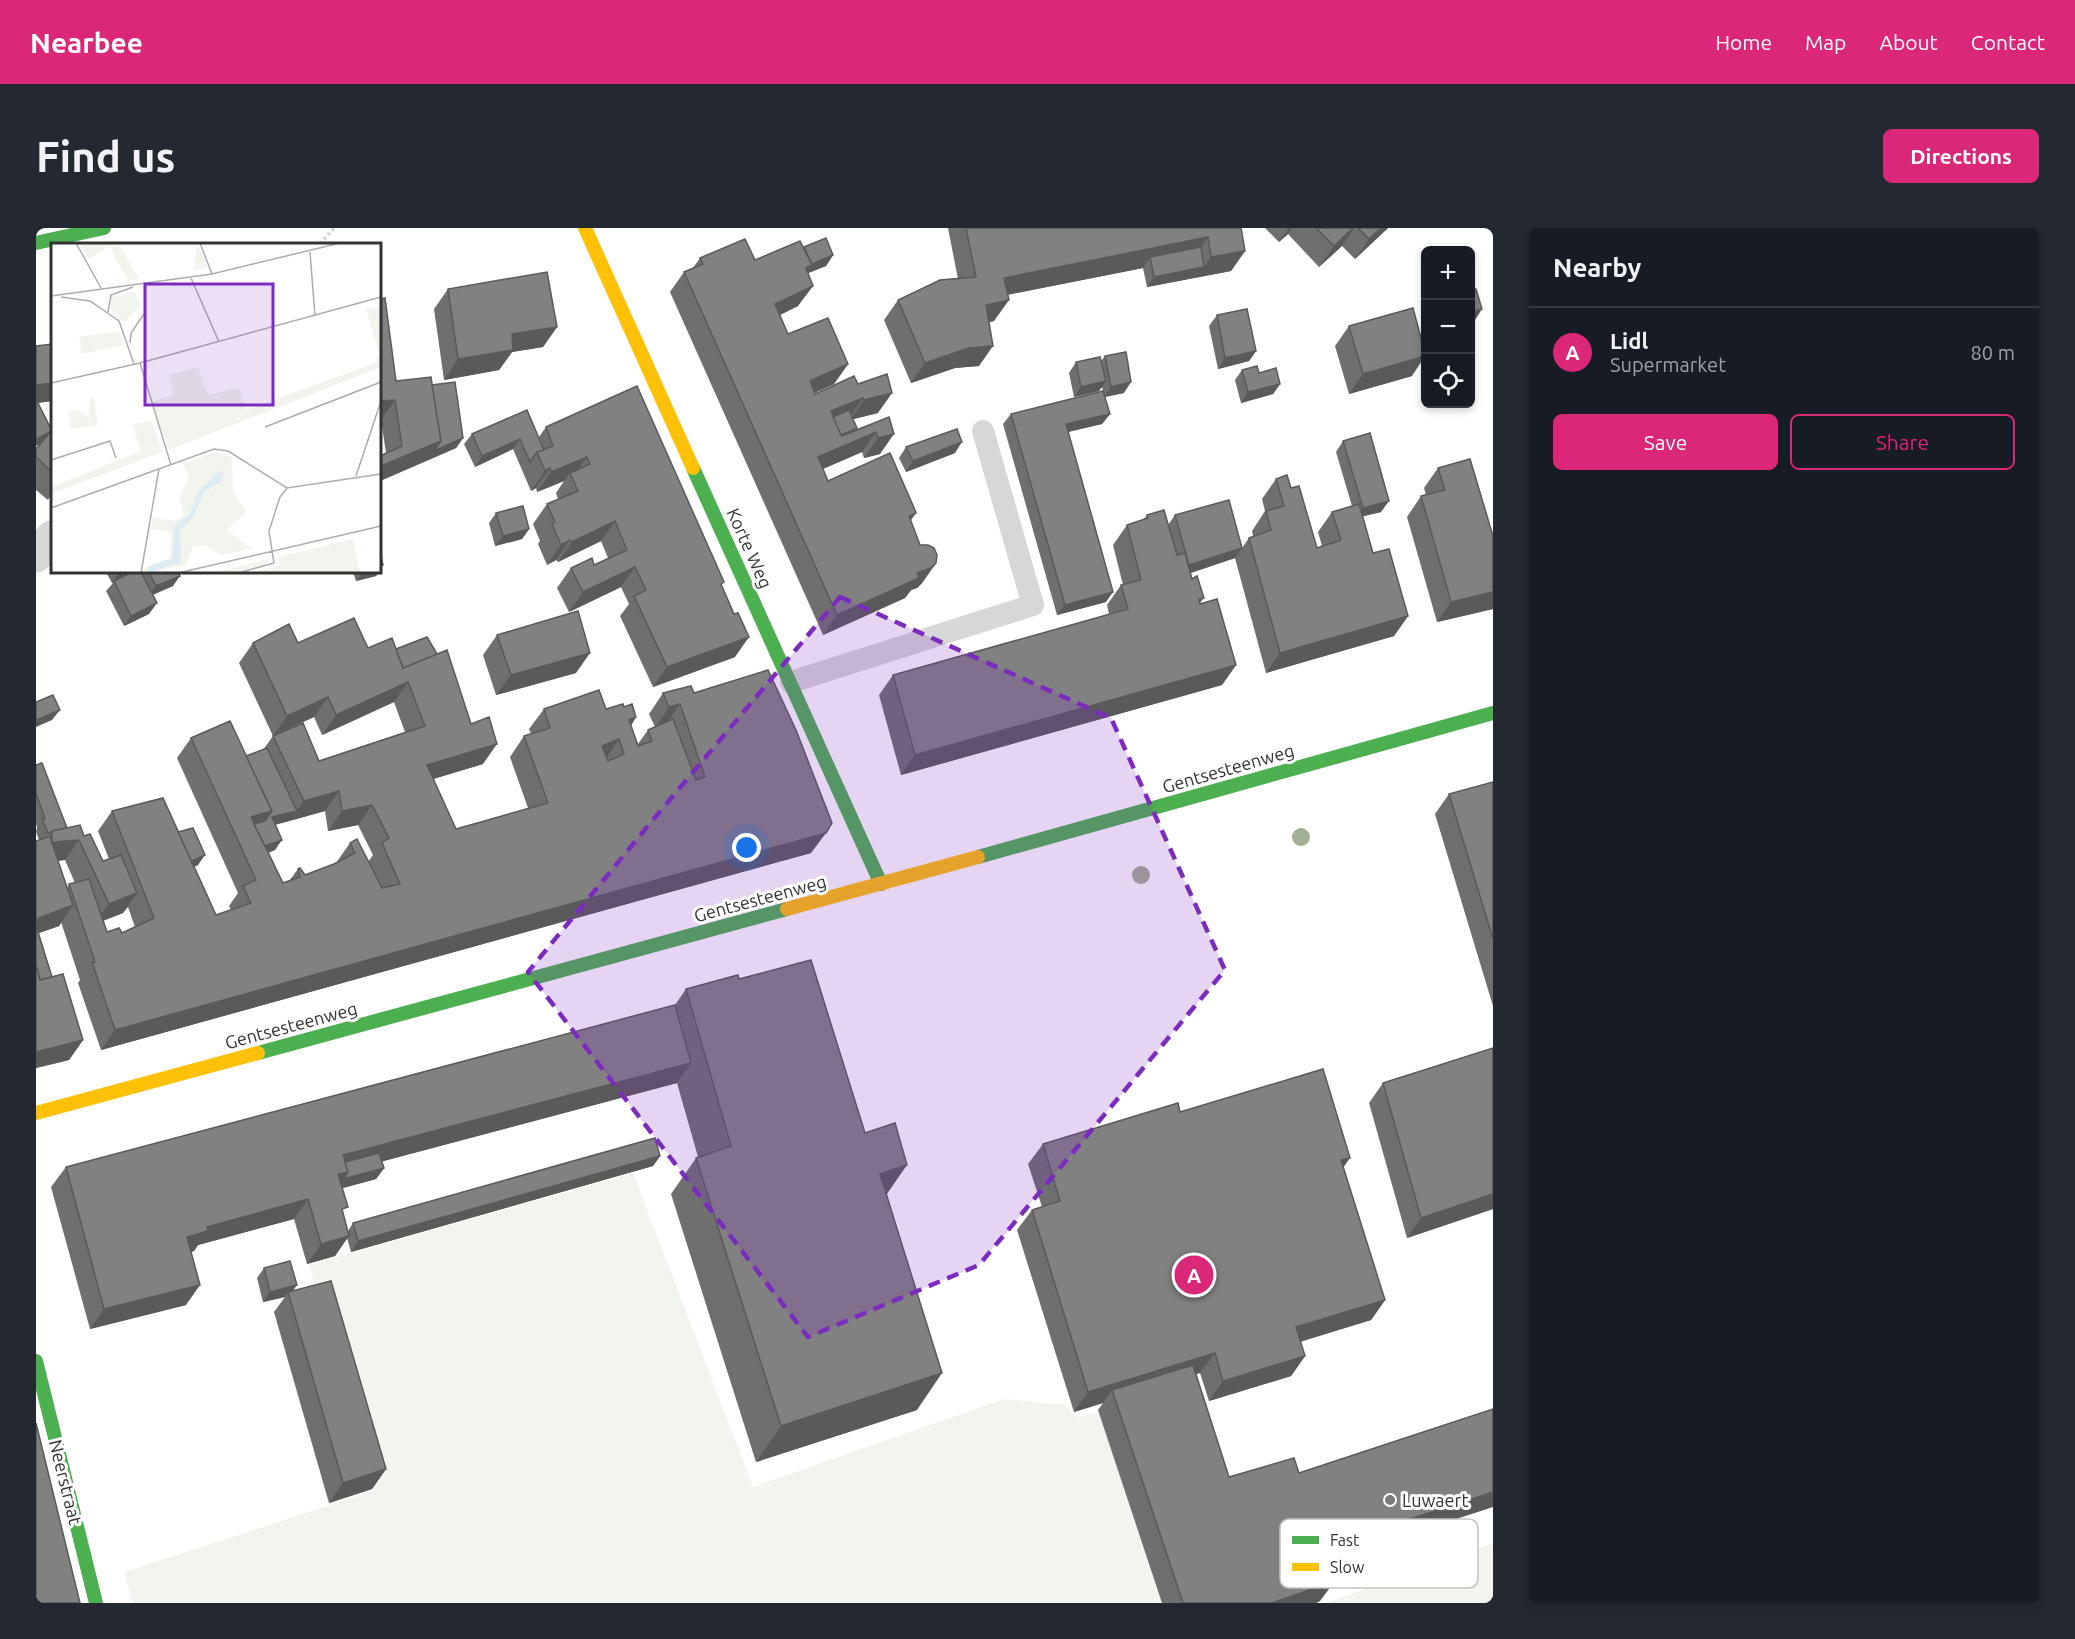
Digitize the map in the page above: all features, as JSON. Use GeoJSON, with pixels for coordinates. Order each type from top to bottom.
{"type":"FeatureCollection","features":[{"type":"Feature","properties":{"kind":"street"},"geometry":{"type":"LineString","coordinates":[[36,231],[64,228]]}},
{"type":"Feature","properties":{"kind":"street"},"geometry":{"type":"LineString","coordinates":[[36,243],[104,228]]}},
{"type":"Feature","properties":{"kind":"street","name":"Korte Weg"},"geometry":{"type":"LineString","coordinates":[[585,228],[881,884]]}},
{"type":"Feature","properties":{"kind":"street"},"geometry":{"type":"LineString","coordinates":[[36,556],[51,538]]}},
{"type":"Feature","properties":{"kind":"street","name":"Gentsesteenweg"},"geometry":{"type":"LineString","coordinates":[[36,1113],[881,884],[1493,713]]}},
{"type":"Feature","properties":{"kind":"street","name":"Neerstraat"},"geometry":{"type":"LineString","coordinates":[[36,1361],[96,1603]]}},
{"type":"Feature","properties":{"kind":"lane"},"geometry":{"type":"LineString","coordinates":[[790,682],[1033,605],[983,431]]}},
{"type":"Feature","properties":{"kind":"path"},"geometry":{"type":"LineString","coordinates":[[321,243],[334,228]]}},
{"type":"Feature","properties":{"kind":"highlighted area"},"geometry":{"type":"Polygon","coordinates":[[[840,597],[1111,718],[1225,970],[979,1265],[808,1337],[528,972],[840,597]]]}},
{"type":"Feature","properties":{"kind":"shaded area"},"geometry":{"type":"Polygon","coordinates":[[[633,1173],[753,1487],[1004,1399],[1066,1405],[1076,1417],[1099,1413],[1163,1603],[133,1603],[124,1572],[374,1491],[309,1265],[633,1173]]]}},
{"type":"Feature","properties":{"kind":"shaded area"},"geometry":{"type":"Polygon","coordinates":[[[1493,1543],[1493,1603],[1326,1603],[1368,1588],[1478,1588],[1478,1548],[1493,1543]]]}},
{"type":"Feature","properties":{"kind":"building"},"geometry":{"type":"Polygon","coordinates":[[[966,228],[1241,228],[1245,251],[1211,257],[1208,237],[1004,278],[1009,300],[986,305],[993,346],[969,348],[925,363],[898,300],[940,280],[976,277],[966,228]]]}},
{"type":"Feature","properties":{"kind":"building"},"geometry":{"type":"Polygon","coordinates":[[[1316,228],[1353,228],[1334,246],[1316,228]]]}},
{"type":"Feature","properties":{"kind":"building"},"geometry":{"type":"Polygon","coordinates":[[[1358,228],[1381,228],[1369,239],[1358,228]]]}},
{"type":"Feature","properties":{"kind":"building"},"geometry":{"type":"Polygon","coordinates":[[[826,238],[833,255],[812,264],[804,247],[826,238]]]}},
{"type":"Feature","properties":{"kind":"building"},"geometry":{"type":"Polygon","coordinates":[[[745,239],[755,260],[800,241],[812,265],[806,268],[813,286],[775,304],[788,334],[828,318],[848,364],[810,381],[815,394],[854,376],[858,384],[887,374],[892,393],[864,400],[863,398],[831,411],[842,436],[889,417],[894,434],[878,438],[876,432],[818,457],[828,481],[890,453],[916,513],[909,516],[920,545],[934,548],[937,555],[936,563],[931,568],[917,573],[919,578],[837,615],[684,272],[703,264],[700,258],[745,239]]]}},
{"type":"Feature","properties":{"kind":"building"},"geometry":{"type":"Polygon","coordinates":[[[1201,247],[1204,267],[1154,277],[1150,257],[1201,247]]]}},
{"type":"Feature","properties":{"kind":"building"},"geometry":{"type":"Polygon","coordinates":[[[547,272],[557,327],[512,334],[513,350],[458,359],[448,289],[547,272]]]}},
{"type":"Feature","properties":{"kind":"building"},"geometry":{"type":"Polygon","coordinates":[[[1475,289],[1482,309],[1475,311],[1475,300],[1475,289]]]}},
{"type":"Feature","properties":{"kind":"building"},"geometry":{"type":"Polygon","coordinates":[[[385,298],[396,381],[431,377],[441,441],[381,466],[381,456],[402,446],[395,400],[381,401],[381,299],[385,298]]]}},
{"type":"Feature","properties":{"kind":"building"},"geometry":{"type":"Polygon","coordinates":[[[1413,308],[1421,338],[1421,357],[1363,374],[1349,326],[1413,308]]]}},
{"type":"Feature","properties":{"kind":"building"},"geometry":{"type":"Polygon","coordinates":[[[1247,309],[1256,351],[1225,358],[1217,315],[1247,309]]]}},
{"type":"Feature","properties":{"kind":"building"},"geometry":{"type":"Polygon","coordinates":[[[51,344],[51,383],[36,385],[36,346],[51,344]]]}},
{"type":"Feature","properties":{"kind":"building"},"geometry":{"type":"Polygon","coordinates":[[[1126,352],[1131,382],[1111,387],[1105,356],[1126,352]]]}},
{"type":"Feature","properties":{"kind":"building"},"geometry":{"type":"Polygon","coordinates":[[[1100,357],[1106,381],[1081,387],[1076,362],[1100,357]]]}},
{"type":"Feature","properties":{"kind":"building"},"geometry":{"type":"Polygon","coordinates":[[[1257,366],[1259,373],[1276,368],[1280,384],[1248,392],[1242,370],[1257,366]]]}},
{"type":"Feature","properties":{"kind":"building"},"geometry":{"type":"Polygon","coordinates":[[[455,382],[463,438],[434,451],[441,441],[432,385],[455,382]]]}},
{"type":"Feature","properties":{"kind":"building"},"geometry":{"type":"Polygon","coordinates":[[[637,386],[724,582],[721,584],[734,614],[738,613],[749,637],[667,667],[634,596],[646,590],[635,567],[583,592],[571,568],[592,558],[594,565],[627,550],[615,521],[561,545],[552,524],[555,522],[547,504],[578,491],[570,473],[590,464],[587,457],[551,472],[550,468],[545,471],[537,452],[553,446],[546,427],[637,386]]]}},
{"type":"Feature","properties":{"kind":"building"},"geometry":{"type":"Polygon","coordinates":[[[1103,391],[1110,414],[1066,424],[1113,592],[1065,605],[1011,414],[1103,391]]]}},
{"type":"Feature","properties":{"kind":"building"},"geometry":{"type":"Polygon","coordinates":[[[36,399],[51,432],[36,439],[36,399]]]}},
{"type":"Feature","properties":{"kind":"building"},"geometry":{"type":"Polygon","coordinates":[[[527,410],[544,450],[537,452],[530,462],[520,439],[482,456],[472,434],[527,410]]]}},
{"type":"Feature","properties":{"kind":"building"},"geometry":{"type":"Polygon","coordinates":[[[849,410],[857,428],[841,435],[833,417],[849,410]]]}},
{"type":"Feature","properties":{"kind":"building"},"geometry":{"type":"Polygon","coordinates":[[[957,429],[962,442],[913,461],[906,447],[957,429]]]}},
{"type":"Feature","properties":{"kind":"building"},"geometry":{"type":"Polygon","coordinates":[[[51,431],[51,471],[36,457],[36,449],[51,431]]]}},
{"type":"Feature","properties":{"kind":"building"},"geometry":{"type":"Polygon","coordinates":[[[1370,433],[1389,501],[1363,508],[1343,441],[1370,433]]]}},
{"type":"Feature","properties":{"kind":"building"},"geometry":{"type":"Polygon","coordinates":[[[1470,459],[1493,536],[1493,592],[1451,602],[1421,496],[1445,490],[1438,468],[1470,459]]]}},
{"type":"Feature","properties":{"kind":"building"},"geometry":{"type":"Polygon","coordinates":[[[1287,475],[1291,488],[1299,486],[1317,548],[1341,540],[1332,512],[1359,504],[1373,553],[1389,549],[1408,616],[1280,653],[1249,538],[1271,530],[1266,511],[1284,506],[1276,479],[1287,475]]]}},
{"type":"Feature","properties":{"kind":"building"},"geometry":{"type":"Polygon","coordinates":[[[1229,500],[1242,548],[1189,565],[1175,515],[1229,500]]]}},
{"type":"Feature","properties":{"kind":"building"},"geometry":{"type":"Polygon","coordinates":[[[523,506],[529,529],[503,536],[496,513],[523,506]]]}},
{"type":"Feature","properties":{"kind":"building"},"geometry":{"type":"Polygon","coordinates":[[[1164,510],[1177,555],[1185,553],[1192,579],[1197,576],[1204,598],[1199,599],[1200,604],[1217,599],[1236,665],[915,755],[893,675],[1128,609],[1121,585],[1141,580],[1127,525],[1164,510]]]}},
{"type":"Feature","properties":{"kind":"building"},"geometry":{"type":"Polygon","coordinates":[[[130,573],[142,573],[157,603],[131,616],[114,581],[130,573]]]}},
{"type":"Feature","properties":{"kind":"building"},"geometry":{"type":"Polygon","coordinates":[[[150,573],[178,573],[180,576],[156,586],[150,573]]]}},
{"type":"Feature","properties":{"kind":"building"},"geometry":{"type":"Polygon","coordinates":[[[578,611],[590,653],[511,675],[497,635],[578,611]]]}},
{"type":"Feature","properties":{"kind":"building"},"geometry":{"type":"Polygon","coordinates":[[[354,618],[368,648],[392,638],[403,668],[447,650],[471,724],[489,717],[497,744],[427,765],[456,829],[548,803],[524,736],[550,728],[544,709],[599,690],[606,709],[632,704],[636,717],[629,720],[638,746],[652,741],[648,730],[673,719],[696,780],[705,777],[680,704],[669,707],[663,693],[691,686],[694,693],[768,670],[796,730],[832,823],[826,833],[115,1030],[69,884],[89,879],[107,932],[119,928],[122,933],[154,918],[112,811],[163,798],[216,915],[251,903],[243,886],[256,880],[191,738],[230,721],[272,811],[251,817],[283,883],[300,877],[298,869],[300,868],[305,875],[355,853],[350,843],[357,839],[382,888],[400,884],[382,843],[389,838],[372,805],[342,811],[339,791],[304,801],[273,736],[303,723],[319,761],[425,726],[408,682],[336,715],[328,697],[287,716],[253,643],[289,624],[298,643],[354,618]],[[619,739],[602,746],[608,761],[624,754],[619,739]]]}},
{"type":"Feature","properties":{"kind":"building"},"geometry":{"type":"Polygon","coordinates":[[[427,637],[437,654],[403,668],[396,649],[427,637]]]}},
{"type":"Feature","properties":{"kind":"building"},"geometry":{"type":"Polygon","coordinates":[[[53,695],[60,710],[36,720],[36,702],[53,695]]]}},
{"type":"Feature","properties":{"kind":"building"},"geometry":{"type":"Polygon","coordinates":[[[267,748],[297,811],[272,817],[282,840],[265,846],[254,824],[265,821],[272,811],[246,756],[267,748]]]}},
{"type":"Feature","properties":{"kind":"building"},"geometry":{"type":"Polygon","coordinates":[[[42,763],[67,828],[48,833],[36,793],[36,765],[42,763]]]}},
{"type":"Feature","properties":{"kind":"building"},"geometry":{"type":"Polygon","coordinates":[[[1493,782],[1493,939],[1449,794],[1493,782]]]}},
{"type":"Feature","properties":{"kind":"building"},"geometry":{"type":"Polygon","coordinates":[[[80,825],[84,836],[90,834],[103,861],[121,855],[137,893],[109,904],[79,840],[52,843],[52,831],[80,825]]]}},
{"type":"Feature","properties":{"kind":"building"},"geometry":{"type":"Polygon","coordinates":[[[193,828],[205,855],[192,861],[194,867],[178,832],[193,828]]]}},
{"type":"Feature","properties":{"kind":"building"},"geometry":{"type":"Polygon","coordinates":[[[50,836],[73,905],[36,919],[36,841],[50,836]]]}},
{"type":"Feature","properties":{"kind":"building"},"geometry":{"type":"Polygon","coordinates":[[[36,926],[52,977],[40,980],[36,965],[36,926]]]}},
{"type":"Feature","properties":{"kind":"building"},"geometry":{"type":"Polygon","coordinates":[[[811,960],[865,1133],[895,1123],[907,1165],[880,1174],[942,1373],[781,1426],[696,1158],[731,1146],[686,989],[738,975],[739,979],[811,960]]]}},
{"type":"Feature","properties":{"kind":"building"},"geometry":{"type":"Polygon","coordinates":[[[36,965],[40,980],[63,974],[83,1040],[36,1052],[36,965]]]}},
{"type":"Feature","properties":{"kind":"building"},"geometry":{"type":"Polygon","coordinates":[[[675,1005],[691,1063],[343,1155],[348,1172],[338,1174],[348,1207],[342,1209],[349,1236],[321,1244],[308,1199],[207,1227],[208,1231],[187,1237],[200,1285],[104,1309],[66,1167],[675,1005]]]}},
{"type":"Feature","properties":{"kind":"building"},"geometry":{"type":"Polygon","coordinates":[[[1493,1048],[1493,1194],[1421,1218],[1383,1083],[1493,1048]]]}},
{"type":"Feature","properties":{"kind":"building"},"geometry":{"type":"Polygon","coordinates":[[[1323,1069],[1350,1158],[1341,1160],[1385,1300],[1296,1327],[1305,1356],[1223,1381],[1215,1353],[1088,1392],[1032,1210],[1060,1201],[1043,1144],[1178,1103],[1180,1112],[1323,1069]]]}},
{"type":"Feature","properties":{"kind":"building"},"geometry":{"type":"Polygon","coordinates":[[[655,1138],[660,1156],[358,1241],[353,1223],[655,1138]]]}},
{"type":"Feature","properties":{"kind":"building"},"geometry":{"type":"Polygon","coordinates":[[[379,1153],[384,1168],[343,1179],[348,1172],[345,1162],[379,1153]]]}},
{"type":"Feature","properties":{"kind":"building"},"geometry":{"type":"Polygon","coordinates":[[[290,1261],[297,1285],[270,1292],[264,1268],[290,1261]]]}},
{"type":"Feature","properties":{"kind":"building"},"geometry":{"type":"Polygon","coordinates":[[[331,1281],[386,1469],[343,1483],[288,1292],[331,1281]]]}},
{"type":"Feature","properties":{"kind":"building"},"geometry":{"type":"Polygon","coordinates":[[[1193,1365],[1229,1477],[1294,1458],[1299,1473],[1493,1409],[1493,1492],[1410,1519],[1280,1519],[1280,1588],[1315,1588],[1272,1603],[1183,1603],[1112,1390],[1193,1365]]]}},
{"type":"Feature","properties":{"kind":"building"},"geometry":{"type":"Polygon","coordinates":[[[36,1423],[80,1603],[36,1603],[36,1423]]]}},
{"type":"Feature","properties":{"kind":"traffic: fast"},"geometry":{"type":"LineString","coordinates":[[36,243],[104,228]]}},
{"type":"Feature","properties":{"kind":"traffic: fast"},"geometry":{"type":"LineString","coordinates":[[693,468],[881,884]]}},
{"type":"Feature","properties":{"kind":"traffic: fast"},"geometry":{"type":"LineString","coordinates":[[978,857],[1493,713]]}},
{"type":"Feature","properties":{"kind":"traffic: fast"},"geometry":{"type":"LineString","coordinates":[[258,1053],[787,909]]}},
{"type":"Feature","properties":{"kind":"traffic: fast"},"geometry":{"type":"LineString","coordinates":[[36,1361],[96,1603]]}},
{"type":"Feature","properties":{"kind":"traffic: slow"},"geometry":{"type":"LineString","coordinates":[[585,228],[693,468]]}},
{"type":"Feature","properties":{"kind":"traffic: slow"},"geometry":{"type":"LineString","coordinates":[[787,909],[978,857]]}},
{"type":"Feature","properties":{"kind":"traffic: slow"},"geometry":{"type":"LineString","coordinates":[[36,1113],[258,1053]]}},
{"type":"Feature","properties":{"kind":"place","name":"Lidl"},"geometry":{"type":"Point","coordinates":[1194,1275]}},
{"type":"Feature","properties":{"kind":"place","name":"Luwaert"},"geometry":{"type":"Point","coordinates":[1390,1500]}}]}
